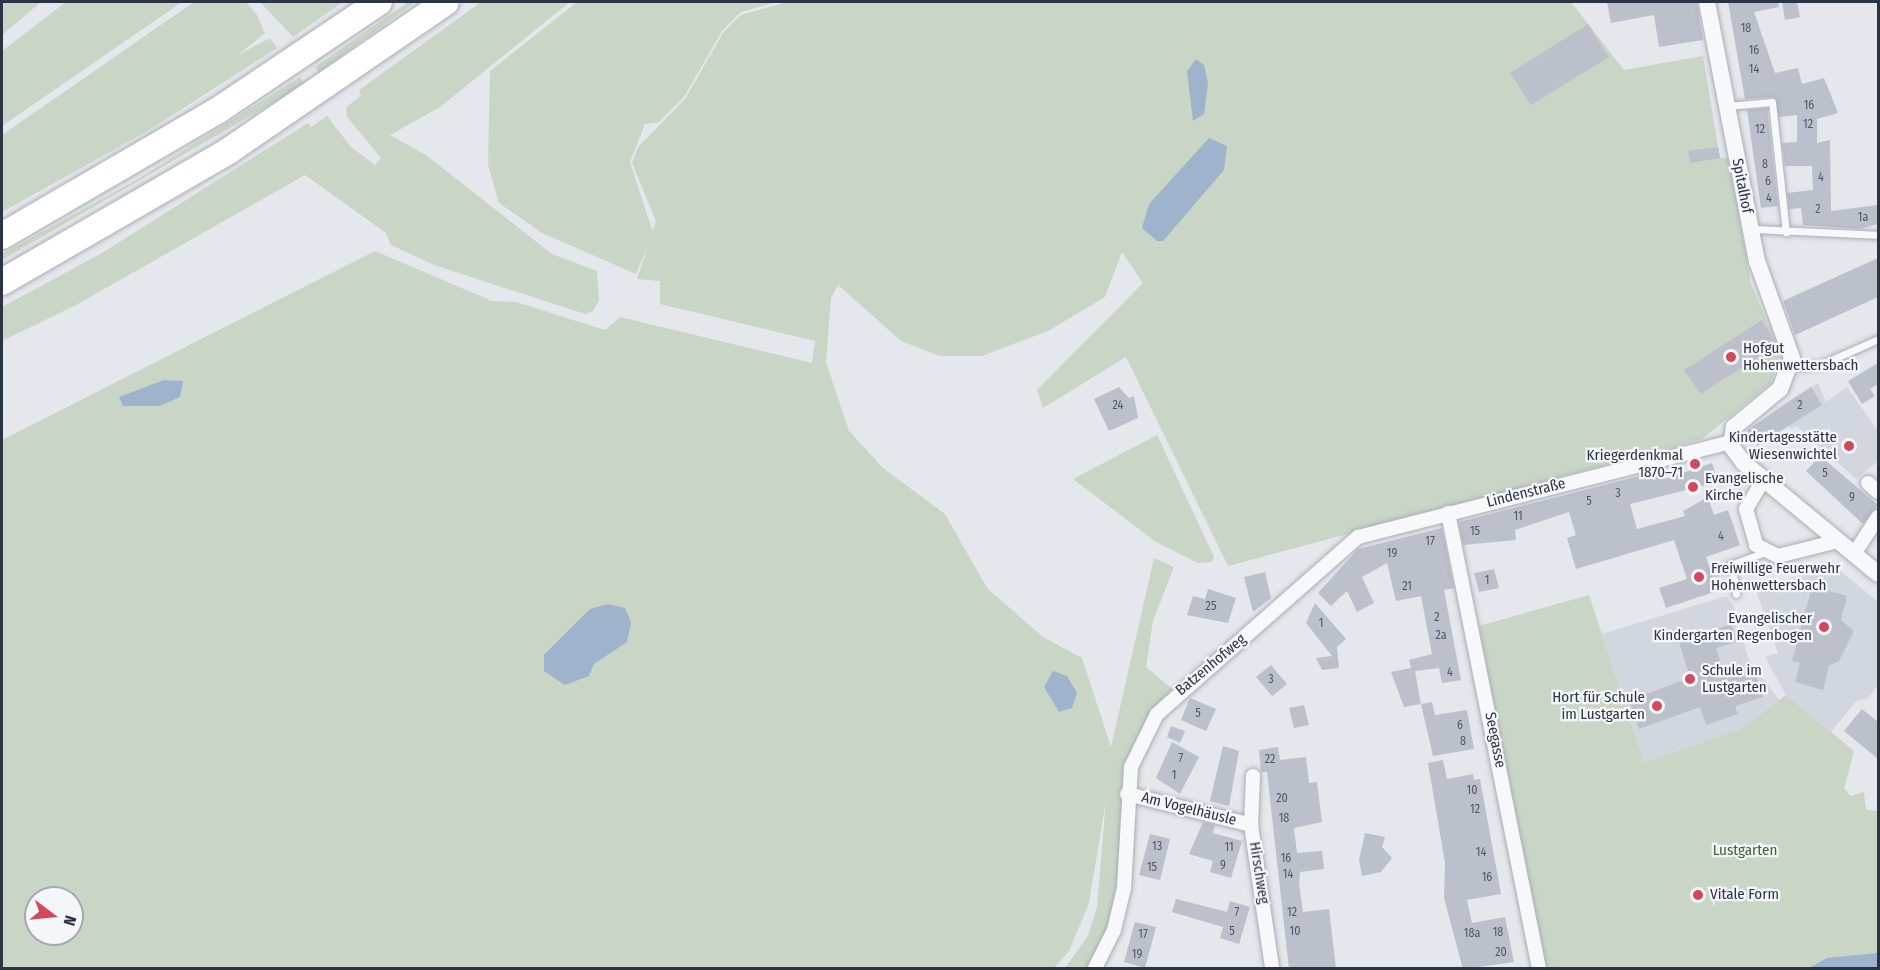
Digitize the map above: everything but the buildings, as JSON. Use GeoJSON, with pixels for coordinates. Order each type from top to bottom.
{"type":"FeatureCollection","features":[{"type":"Feature","properties":{"kind":"highway"},"geometry":{"type":"LineString","coordinates":[[2,236],[217,111],[379,2]]}},
{"type":"Feature","properties":{"kind":"highway"},"geometry":{"type":"LineString","coordinates":[[2,282],[227,152],[446,2]]}},
{"type":"Feature","properties":{"kind":"street","name":"Spitalhof"},"geometry":{"type":"LineString","coordinates":[[1707,2],[1761,280],[1790,348],[1791,367]]}},
{"type":"Feature","properties":{"kind":"street"},"geometry":{"type":"LineString","coordinates":[[1791,367],[1780,389],[1738,423],[1730,442],[1737,457],[1878,574]]}},
{"type":"Feature","properties":{"kind":"street","name":"Lindenstraße"},"geometry":{"type":"LineString","coordinates":[[1358,537],[1730,442]]}},
{"type":"Feature","properties":{"kind":"street"},"geometry":{"type":"LineString","coordinates":[[1764,479],[1746,509],[1756,545],[1765,552],[1787,555],[1838,541]]}},
{"type":"Feature","properties":{"kind":"street","name":"Seegasse"},"geometry":{"type":"LineString","coordinates":[[1448,513],[1539,969]]}},
{"type":"Feature","properties":{"kind":"street"},"geometry":{"type":"LineString","coordinates":[[1854,554],[1878,517]]}},
{"type":"Feature","properties":{"kind":"street","name":"Batzenhofweg"},"geometry":{"type":"LineString","coordinates":[[1095,969],[1114,930],[1125,888],[1127,794],[1139,745],[1179,689],[1358,537]]}},
{"type":"Feature","properties":{"kind":"street","name":"Hirschweg"},"geometry":{"type":"LineString","coordinates":[[1253,776],[1251,825],[1272,969]]}},
{"type":"Feature","properties":{"kind":"street","name":"Am Vogelhäusle"},"geometry":{"type":"LineString","coordinates":[[1127,794],[1251,825]]}},
{"type":"Feature","properties":{"kind":"lane"},"geometry":{"type":"LineString","coordinates":[[1727,106],[1772,102],[1786,232]]}},
{"type":"Feature","properties":{"kind":"lane"},"geometry":{"type":"LineString","coordinates":[[1750,229],[1878,235]]}},
{"type":"Feature","properties":{"kind":"lane"},"geometry":{"type":"LineString","coordinates":[[1791,367],[1820,365],[1878,339]]}},
{"type":"Feature","properties":{"kind":"lane"},"geometry":{"type":"LineString","coordinates":[[1714,571],[1765,552]]}},
{"type":"Feature","properties":{"kind":"lane"},"geometry":{"type":"LineString","coordinates":[[1732,566],[1737,594]]}},
{"type":"Feature","properties":{"kind":"shaded area","name":"Kindertagesstätte Wiesenwichtel"},"geometry":{"type":"Polygon","coordinates":[[[1818,383],[1826,402],[1847,387],[1878,431],[1878,461],[1856,479],[1797,426],[1791,429],[1777,408],[1818,383]]]}},
{"type":"Feature","properties":{"kind":"shaded area","name":"Evangelischer Kindergarten Regenbogen"},"geometry":{"type":"Polygon","coordinates":[[[1832,564],[1878,602],[1878,685],[1867,699],[1856,701],[1831,732],[1786,695],[1765,657],[1778,653],[1756,591],[1832,564]]]}},
{"type":"Feature","properties":{"kind":"shaded area","name":"Schule im Lustgarten"},"geometry":{"type":"Polygon","coordinates":[[[1726,596],[1734,606],[1748,658],[1779,700],[1738,730],[1644,762],[1602,634],[1726,596]]]}},
{"type":"Feature","properties":{"kind":"green space"},"geometry":{"type":"Polygon","coordinates":[[[2,2],[41,2],[2,35],[2,2]]]}},
{"type":"Feature","properties":{"kind":"green space"},"geometry":{"type":"Polygon","coordinates":[[[66,2],[182,2],[2,126],[2,51],[66,2]]]}},
{"type":"Feature","properties":{"kind":"green space"},"geometry":{"type":"Polygon","coordinates":[[[194,2],[246,2],[257,15],[265,33],[238,55],[270,38],[277,48],[146,132],[2,212],[2,135],[194,2]]]}},
{"type":"Feature","properties":{"kind":"green space"},"geometry":{"type":"Polygon","coordinates":[[[260,2],[343,2],[293,37],[260,2]]]}},
{"type":"Feature","properties":{"kind":"green space"},"geometry":{"type":"Polygon","coordinates":[[[408,2],[415,2],[319,72],[315,67],[408,2]]]}},
{"type":"Feature","properties":{"kind":"green space"},"geometry":{"type":"Polygon","coordinates":[[[481,2],[570,2],[440,107],[390,135],[426,155],[552,254],[597,271],[599,301],[593,311],[585,314],[434,265],[391,245],[386,233],[305,175],[76,305],[2,341],[2,307],[102,253],[308,123],[311,127],[327,116],[351,147],[375,165],[381,158],[347,117],[346,107],[361,96],[359,90],[481,2]]]}},
{"type":"Feature","properties":{"kind":"green space"},"geometry":{"type":"Polygon","coordinates":[[[577,2],[776,2],[741,12],[722,31],[684,97],[659,122],[645,124],[630,162],[653,233],[636,274],[542,233],[499,203],[488,165],[490,71],[577,2]]]}},
{"type":"Feature","properties":{"kind":"green space"},"geometry":{"type":"Polygon","coordinates":[[[787,2],[1571,2],[1624,70],[1703,56],[1720,158],[1729,158],[1751,284],[1781,353],[1771,383],[1702,439],[1228,566],[1126,357],[1043,408],[1037,390],[1143,283],[1122,252],[1105,297],[1048,331],[982,356],[940,356],[901,341],[838,285],[831,298],[826,362],[849,431],[883,468],[945,514],[987,588],[1043,637],[1082,658],[1111,747],[1154,558],[1174,567],[1153,621],[1146,667],[1172,689],[1153,712],[1124,768],[1120,885],[1114,918],[1089,968],[1065,968],[1088,936],[1097,907],[1106,800],[1089,903],[1069,951],[1054,968],[2,968],[2,440],[375,251],[492,301],[516,302],[605,330],[620,317],[812,363],[815,341],[660,304],[660,281],[637,279],[656,221],[632,163],[638,147],[685,99],[723,33],[741,15],[787,2]]]}},
{"type":"Feature","properties":{"kind":"green space"},"geometry":{"type":"Polygon","coordinates":[[[300,77],[304,83],[283,97],[2,260],[2,254],[138,179],[300,77]]]}},
{"type":"Feature","properties":{"kind":"green space"},"geometry":{"type":"Polygon","coordinates":[[[1157,435],[1214,557],[1211,562],[1198,563],[1156,542],[1073,479],[1157,435]]]}},
{"type":"Feature","properties":{"kind":"green space","name":"Lustgarten"},"geometry":{"type":"Polygon","coordinates":[[[1589,595],[1644,762],[1738,730],[1786,695],[1854,751],[1844,789],[1851,796],[1864,792],[1866,810],[1878,811],[1878,968],[1545,968],[1479,626],[1589,595]]]}},
{"type":"Feature","properties":{"kind":"water"},"geometry":{"type":"Polygon","coordinates":[[[1196,59],[1204,65],[1208,83],[1204,114],[1193,121],[1187,71],[1196,59]]]}},
{"type":"Feature","properties":{"kind":"water"},"geometry":{"type":"Polygon","coordinates":[[[1209,138],[1227,146],[1224,170],[1163,241],[1157,241],[1142,228],[1149,204],[1209,138]]]}},
{"type":"Feature","properties":{"kind":"water"},"geometry":{"type":"Polygon","coordinates":[[[164,380],[183,381],[180,397],[160,406],[123,406],[119,397],[164,380]]]}},
{"type":"Feature","properties":{"kind":"water"},"geometry":{"type":"Polygon","coordinates":[[[608,604],[625,608],[631,622],[627,642],[594,664],[589,676],[565,685],[544,671],[544,655],[590,609],[608,604]]]}},
{"type":"Feature","properties":{"kind":"water"},"geometry":{"type":"Polygon","coordinates":[[[1053,671],[1067,676],[1077,693],[1072,708],[1059,712],[1044,687],[1053,671]]]}},
{"type":"Feature","properties":{"kind":"water"},"geometry":{"type":"Polygon","coordinates":[[[1878,953],[1878,968],[1809,968],[1827,958],[1878,953]]]}},
{"type":"Feature","properties":{"kind":"place","name":"Hofgut Hohenwettersbach"},"geometry":{"type":"Point","coordinates":[1731,357]}},
{"type":"Feature","properties":{"kind":"place","name":"Kindertagesstätte Wiesenwichtel"},"geometry":{"type":"Point","coordinates":[1849,446]}},
{"type":"Feature","properties":{"kind":"place","name":"Kriegerdenkmal 1870–71"},"geometry":{"type":"Point","coordinates":[1695,464]}},
{"type":"Feature","properties":{"kind":"place","name":"Evangelische Kirche"},"geometry":{"type":"Point","coordinates":[1693,487]}},
{"type":"Feature","properties":{"kind":"place","name":"Freiwillige Feuerwehr Hohenwettersbach"},"geometry":{"type":"Point","coordinates":[1699,577]}},
{"type":"Feature","properties":{"kind":"place","name":"Evangelischer Kindergarten Regenbogen"},"geometry":{"type":"Point","coordinates":[1824,627]}},
{"type":"Feature","properties":{"kind":"place","name":"Schule im Lustgarten"},"geometry":{"type":"Point","coordinates":[1690,679]}},
{"type":"Feature","properties":{"kind":"place","name":"Hort für Schule im Lustgarten"},"geometry":{"type":"Point","coordinates":[1657,706]}},
{"type":"Feature","properties":{"kind":"place","name":"Vitale Form"},"geometry":{"type":"Point","coordinates":[1698,895]}}]}
